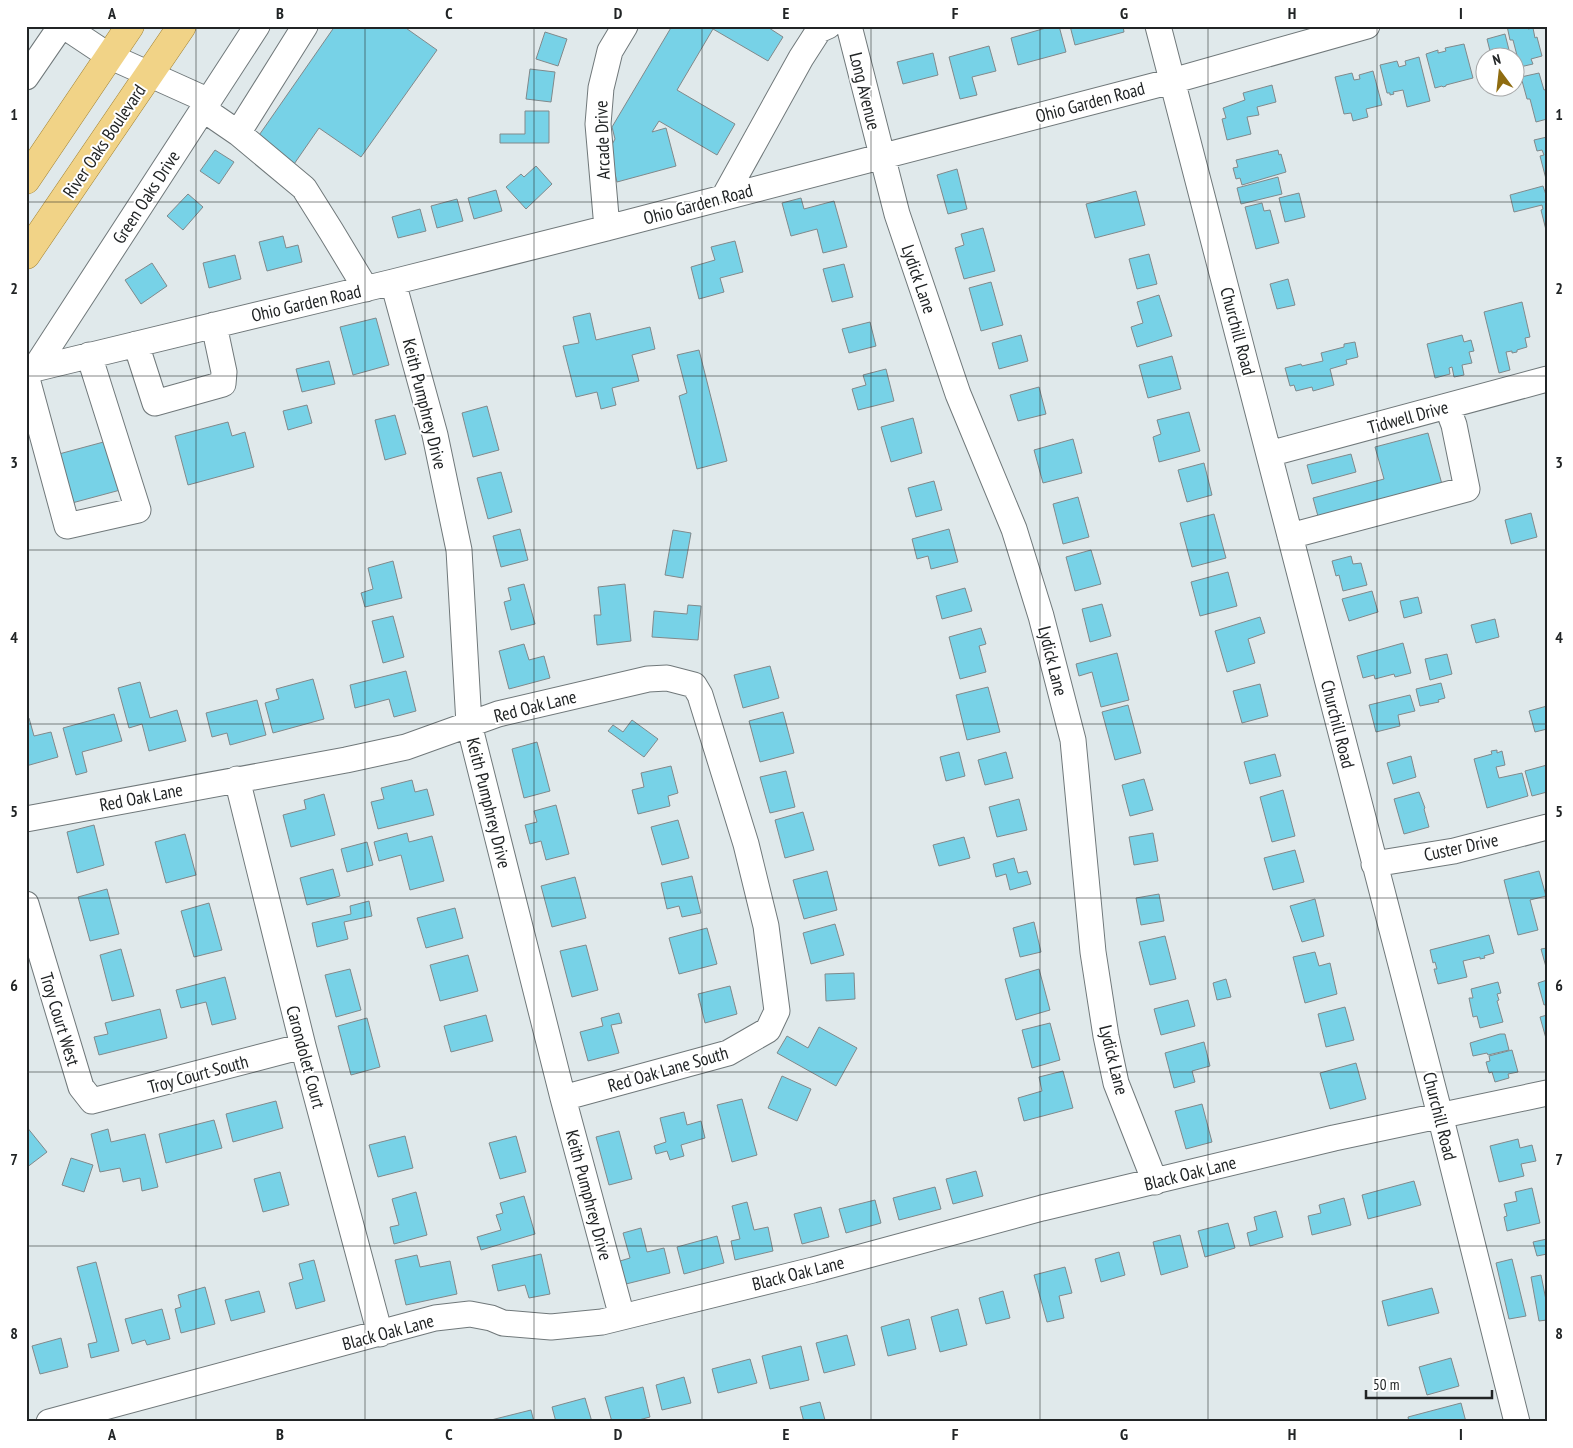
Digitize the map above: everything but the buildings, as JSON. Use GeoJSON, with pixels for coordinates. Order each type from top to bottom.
{"type":"FeatureCollection","features":[{"type":"Feature","properties":{"kind":"main road"},"geometry":{"type":"LineString","coordinates":[[26,180],[130,26]]}},
{"type":"Feature","properties":{"kind":"main road","name":"River Oaks Boulevard"},"geometry":{"type":"LineString","coordinates":[[26,255],[182,26]]}},
{"type":"Feature","properties":{"kind":"street"},"geometry":{"type":"LineString","coordinates":[[26,77],[63,26],[110,56],[206,105],[304,188],[366,289]]}},
{"type":"Feature","properties":{"kind":"street","name":"Green Oaks Drive"},"geometry":{"type":"LineString","coordinates":[[29,371],[257,26]]}},
{"type":"Feature","properties":{"kind":"street"},"geometry":{"type":"LineString","coordinates":[[238,133],[305,26]]}},
{"type":"Feature","properties":{"kind":"street","name":"Arcade Drive"},"geometry":{"type":"LineString","coordinates":[[607,228],[598,124],[601,88],[610,51],[625,26]]}},
{"type":"Feature","properties":{"kind":"street"},"geometry":{"type":"LineString","coordinates":[[724,197],[818,30],[828,26]]}},
{"type":"Feature","properties":{"kind":"street","name":"Long Avenue"},"geometry":{"type":"LineString","coordinates":[[849,26],[881,156]]}},
{"type":"Feature","properties":{"kind":"street","name":"Churchill Road"},"geometry":{"type":"LineString","coordinates":[[1158,26],[1440,1115],[1517,1422]]}},
{"type":"Feature","properties":{"kind":"street","name":"Ohio Garden Road"},"geometry":{"type":"LineString","coordinates":[[29,371],[607,228],[1172,81],[1367,26]]}},
{"type":"Feature","properties":{"kind":"street","name":"Lydick Lane"},"geometry":{"type":"LineString","coordinates":[[881,156],[897,214],[958,394],[1014,530],[1041,616],[1073,740],[1093,952],[1106,1036],[1116,1083],[1155,1182]]}},
{"type":"Feature","properties":{"kind":"street","name":"Keith Pumphrey Drive"},"geometry":{"type":"LineString","coordinates":[[393,282],[435,435],[458,550],[469,724],[563,1098],[622,1317]]}},
{"type":"Feature","properties":{"kind":"street"},"geometry":{"type":"LineString","coordinates":[[136,344],[155,402],[222,384],[224,372],[214,325]]}},
{"type":"Feature","properties":{"kind":"street"},"geometry":{"type":"LineString","coordinates":[[29,371],[67,526],[138,510],[89,355]]}},
{"type":"Feature","properties":{"kind":"street","name":"Tidwell Drive"},"geometry":{"type":"LineString","coordinates":[[1269,454],[1547,380]]}},
{"type":"Feature","properties":{"kind":"street"},"geometry":{"type":"LineString","coordinates":[[1290,536],[1467,489],[1454,425],[1447,406]]}},
{"type":"Feature","properties":{"kind":"street","name":"Red Oak Lane"},"geometry":{"type":"LineString","coordinates":[[26,819],[406,747],[498,714],[648,679],[667,678],[694,685],[700,695],[746,844],[766,926],[777,1011],[768,1030]]}},
{"type":"Feature","properties":{"kind":"street","name":"Carondolet Court"},"geometry":{"type":"LineString","coordinates":[[237,780],[303,1046],[380,1334]]}},
{"type":"Feature","properties":{"kind":"street","name":"Custer Drive"},"geometry":{"type":"LineString","coordinates":[[1374,864],[1454,851],[1547,827]]}},
{"type":"Feature","properties":{"kind":"street","name":"Troy Court West"},"geometry":{"type":"LineString","coordinates":[[26,904],[81,1087],[92,1101]]}},
{"type":"Feature","properties":{"kind":"street","name":"Red Oak Lane South"},"geometry":{"type":"LineString","coordinates":[[563,1098],[728,1053],[768,1030]]}},
{"type":"Feature","properties":{"kind":"street","name":"Troy Court South"},"geometry":{"type":"LineString","coordinates":[[92,1101],[303,1046]]}},
{"type":"Feature","properties":{"kind":"street","name":"Black Oak Lane"},"geometry":{"type":"LineString","coordinates":[[49,1422],[435,1318],[470,1314],[491,1318],[504,1323],[551,1328],[602,1322],[813,1270],[1042,1208],[1334,1138],[1547,1093]]}}]}
